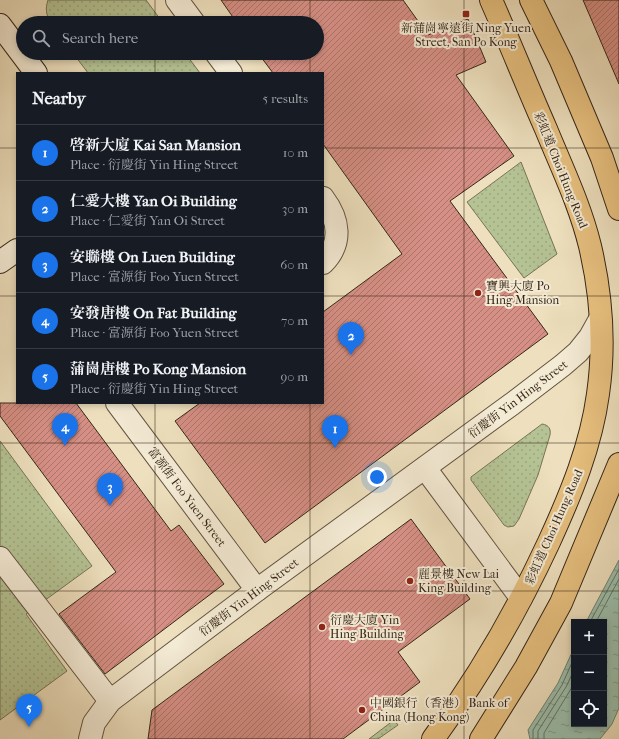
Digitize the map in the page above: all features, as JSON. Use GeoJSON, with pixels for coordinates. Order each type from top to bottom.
{"type":"FeatureCollection","features":[{"type":"Feature","properties":{"kind":"main road","name":"彩虹道 Choi Hung Road"},"geometry":{"type":"LineString","coordinates":[[433,739],[483,666],[521,598],[561,517],[583,460],[593,426],[599,392],[601,353],[600,319],[597,284],[590,246],[580,211],[491,0]]}},
{"type":"Feature","properties":{"kind":"main road"},"geometry":{"type":"LineString","coordinates":[[531,0],[561,61],[596,144],[619,209]]}},
{"type":"Feature","properties":{"kind":"main road"},"geometry":{"type":"LineString","coordinates":[[481,739],[526,667],[561,603],[619,464]]}},
{"type":"Feature","properties":{"kind":"street"},"geometry":{"type":"LineString","coordinates":[[177,0],[189,16]]}},
{"type":"Feature","properties":{"kind":"street"},"geometry":{"type":"LineString","coordinates":[[0,25],[16,46]]}},
{"type":"Feature","properties":{"kind":"street"},"geometry":{"type":"LineString","coordinates":[[26,60],[35,72]]}},
{"type":"Feature","properties":{"kind":"street"},"geometry":{"type":"LineString","coordinates":[[221,60],[230,72]]}},
{"type":"Feature","properties":{"kind":"street"},"geometry":{"type":"LineString","coordinates":[[324,200],[336,222],[335,242],[331,254],[324,262]]}},
{"type":"Feature","properties":{"kind":"street"},"geometry":{"type":"LineString","coordinates":[[0,262],[16,251]]}},
{"type":"Feature","properties":{"kind":"street","name":"衍慶街 Yin Hing Street"},"geometry":{"type":"LineString","coordinates":[[90,739],[94,723],[110,701],[257,590],[425,468],[563,365],[578,352],[590,337],[600,319]]}},
{"type":"Feature","properties":{"kind":"street","name":"富源街 Foo Yuen Street"},"geometry":{"type":"LineString","coordinates":[[127,407],[257,590]]}},
{"type":"Feature","properties":{"kind":"street"},"geometry":{"type":"LineString","coordinates":[[425,468],[521,598]]}},
{"type":"Feature","properties":{"kind":"street"},"geometry":{"type":"LineString","coordinates":[[0,558],[110,701]]}},
{"type":"Feature","properties":{"kind":"shaded area"},"geometry":{"type":"Polygon","coordinates":[[[48,0],[146,0],[158,16],[48,16],[46,6],[48,0]]]}},
{"type":"Feature","properties":{"kind":"shaded area"},"geometry":{"type":"Polygon","coordinates":[[[78,60],[190,60],[199,72],[87,72],[78,60]]]}},
{"type":"Feature","properties":{"kind":"shaded area"},"geometry":{"type":"Polygon","coordinates":[[[521,162],[557,254],[524,278],[467,202],[521,162]]]}},
{"type":"Feature","properties":{"kind":"shaded area"},"geometry":{"type":"Polygon","coordinates":[[[542,424],[548,426],[550,429],[550,435],[538,475],[519,519],[514,526],[508,527],[504,525],[471,480],[471,477],[542,424]]]}},
{"type":"Feature","properties":{"kind":"shaded area"},"geometry":{"type":"Polygon","coordinates":[[[0,441],[92,566],[26,614],[67,671],[0,720],[0,441]]]}},
{"type":"Feature","properties":{"kind":"shaded area"},"geometry":{"type":"Polygon","coordinates":[[[394,720],[398,725],[378,739],[369,739],[394,720]]]}},
{"type":"Feature","properties":{"kind":"water"},"geometry":{"type":"Polygon","coordinates":[[[619,560],[619,708],[612,724],[600,739],[530,739],[528,730],[558,683],[571,655],[571,727],[607,727],[607,619],[588,619],[619,560]]]}},
{"type":"Feature","properties":{"kind":"building"},"geometry":{"type":"Polygon","coordinates":[[[221,0],[403,0],[428,35],[468,19],[486,62],[456,75],[514,156],[450,201],[548,334],[265,543],[175,421],[199,404],[324,404],[324,311],[402,254],[324,145],[324,72],[272,72],[263,60],[324,60],[324,16],[232,16],[221,0]]]}},
{"type":"Feature","properties":{"kind":"building"},"geometry":{"type":"Polygon","coordinates":[[[583,0],[619,0],[619,84],[583,0]]]}},
{"type":"Feature","properties":{"kind":"building"},"geometry":{"type":"Polygon","coordinates":[[[0,403],[77,404],[171,531],[179,525],[224,584],[105,674],[59,614],[116,572],[0,416],[0,403]]]}},
{"type":"Feature","properties":{"kind":"building","name":"衍慶大廈 Yin Hing Building"},"geometry":{"type":"Polygon","coordinates":[[[411,519],[470,599],[398,652],[420,682],[343,739],[148,739],[152,710],[411,519]]]}},
{"type":"Feature","properties":{"kind":"place","name":"新蒲崗寧遠街 Ning Yuen Street, San Po Kong"},"geometry":{"type":"Point","coordinates":[466,14]}},
{"type":"Feature","properties":{"kind":"place","name":"寶興大廈 Po Hing Mansion"},"geometry":{"type":"Point","coordinates":[478,293]}},
{"type":"Feature","properties":{"kind":"place","name":"仁愛大樓 Yan Oi Building"},"geometry":{"type":"Point","coordinates":[351,355]}},
{"type":"Feature","properties":{"kind":"place","name":"安發唐樓 On Fat Building"},"geometry":{"type":"Point","coordinates":[65,446]}},
{"type":"Feature","properties":{"kind":"place","name":"啓新大廈 Kai San Mansion"},"geometry":{"type":"Point","coordinates":[335,448]}},
{"type":"Feature","properties":{"kind":"place","name":"安聯樓 On Luen Building"},"geometry":{"type":"Point","coordinates":[110,506]}},
{"type":"Feature","properties":{"kind":"place","name":"麗景樓 New Lai King Building"},"geometry":{"type":"Point","coordinates":[410,581]}},
{"type":"Feature","properties":{"kind":"place","name":"衍慶大廈 Yin Hing Building"},"geometry":{"type":"Point","coordinates":[322,627]}},
{"type":"Feature","properties":{"kind":"place","name":"中國銀行（香港） Bank of China (Hong Kong)"},"geometry":{"type":"Point","coordinates":[362,710]}},
{"type":"Feature","properties":{"kind":"place","name":"蒲崗唐樓 Po Kong Mansion"},"geometry":{"type":"Point","coordinates":[29,727]}}]}
